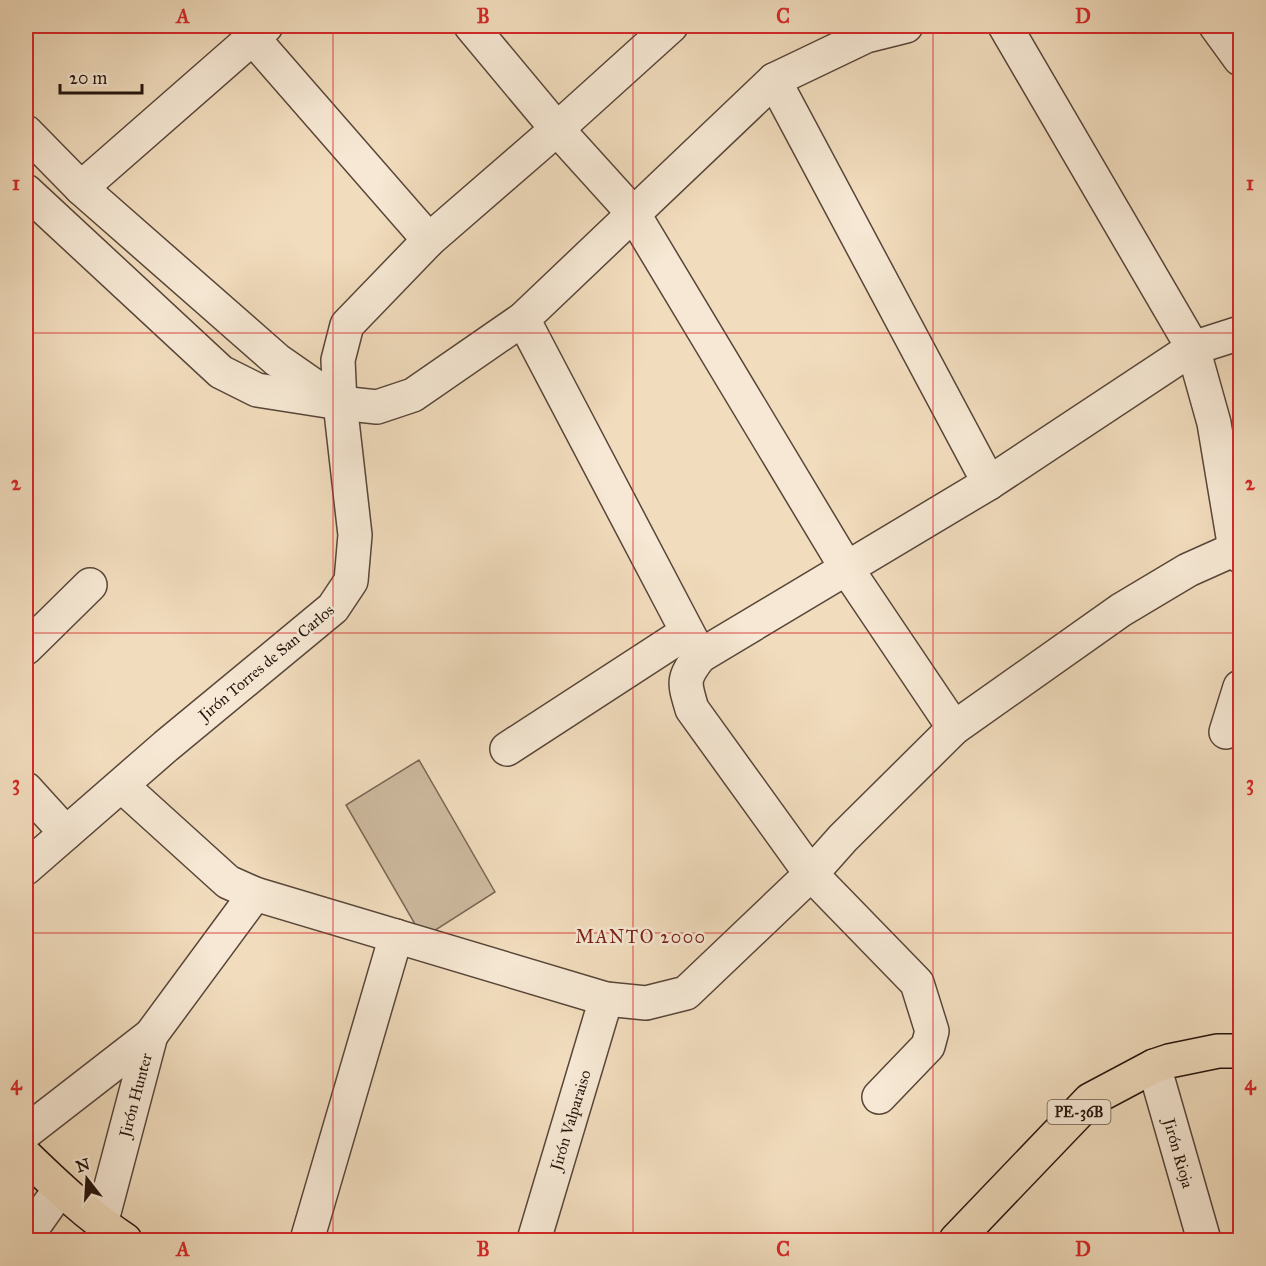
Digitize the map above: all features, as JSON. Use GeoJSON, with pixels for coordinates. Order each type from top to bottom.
{"type":"FeatureCollection","features":[{"type":"Feature","properties":{"kind":"highway","name":"PE-36B"},"geometry":{"type":"LineString","coordinates":[[956,1240],[1090,1100],[1168,1061],[1218,1051],[1240,1051]]}},
{"type":"Feature","properties":{"kind":"highway"},"geometry":{"type":"LineString","coordinates":[[26,1156],[60,1189],[113,1232]]}},
{"type":"Feature","properties":{"kind":"street"},"geometry":{"type":"LineString","coordinates":[[471,26],[557,129],[633,213],[847,569],[954,728]]}},
{"type":"Feature","properties":{"kind":"street","name":"Jirón Torres de San Carlos"},"geometry":{"type":"LineString","coordinates":[[26,868],[166,746],[333,608],[351,581],[355,535],[340,403],[338,360],[347,325],[429,240],[671,26]]}},
{"type":"Feature","properties":{"kind":"street"},"geometry":{"type":"LineString","coordinates":[[26,191],[221,372],[257,390],[377,407],[413,395],[523,319],[774,80],[866,36],[906,26]]}},
{"type":"Feature","properties":{"kind":"street"},"geometry":{"type":"LineString","coordinates":[[122,786],[228,882],[255,894],[606,999],[646,1003],[686,993],[811,874],[843,838],[954,728],[1121,610],[1188,570],[1238,552],[1214,423],[1193,348],[1005,26]]}},
{"type":"Feature","properties":{"kind":"street"},"geometry":{"type":"LineString","coordinates":[[1216,26],[1240,59]]}},
{"type":"Feature","properties":{"kind":"street"},"geometry":{"type":"LineString","coordinates":[[81,188],[259,31],[429,240]]}},
{"type":"Feature","properties":{"kind":"street"},"geometry":{"type":"LineString","coordinates":[[774,80],[988,483]]}},
{"type":"Feature","properties":{"kind":"street"},"geometry":{"type":"LineString","coordinates":[[26,132],[81,188],[277,360],[340,403]]}},
{"type":"Feature","properties":{"kind":"street"},"geometry":{"type":"LineString","coordinates":[[523,319],[694,644],[685,685],[692,709],[811,874],[917,983],[932,1031],[928,1046],[879,1097]]}},
{"type":"Feature","properties":{"kind":"street"},"geometry":{"type":"LineString","coordinates":[[507,749],[694,644],[847,569],[988,483],[1193,348],[1240,333]]}},
{"type":"Feature","properties":{"kind":"street"},"geometry":{"type":"LineString","coordinates":[[26,648],[90,585]]}},
{"type":"Feature","properties":{"kind":"street"},"geometry":{"type":"LineString","coordinates":[[1226,732],[1240,687]]}},
{"type":"Feature","properties":{"kind":"street"},"geometry":{"type":"LineString","coordinates":[[26,789],[66,833]]}},
{"type":"Feature","properties":{"kind":"street","name":"Jirón Hunter"},"geometry":{"type":"LineString","coordinates":[[26,1132],[151,1035],[255,894]]}},
{"type":"Feature","properties":{"kind":"street"},"geometry":{"type":"LineString","coordinates":[[307,1240],[396,936]]}},
{"type":"Feature","properties":{"kind":"street","name":"Jirón Valparaiso"},"geometry":{"type":"LineString","coordinates":[[534,1240],[606,999]]}},
{"type":"Feature","properties":{"kind":"street","name":"Jirón Hunter"},"geometry":{"type":"LineString","coordinates":[[113,1232],[151,1035]]}},
{"type":"Feature","properties":{"kind":"street","name":"Jirón Rioja"},"geometry":{"type":"LineString","coordinates":[[1154,1066],[1203,1240]]}},
{"type":"Feature","properties":{"kind":"street"},"geometry":{"type":"LineString","coordinates":[[26,1237],[60,1189]]}},
{"type":"Feature","properties":{"kind":"shaded area"},"geometry":{"type":"Polygon","coordinates":[[[419,760],[495,892],[423,938],[346,805],[419,760]]]}},
{"type":"Feature","properties":{"kind":"district","name":"MANTO 2000"},"geometry":{"type":"Point","coordinates":[641,937]}}]}
